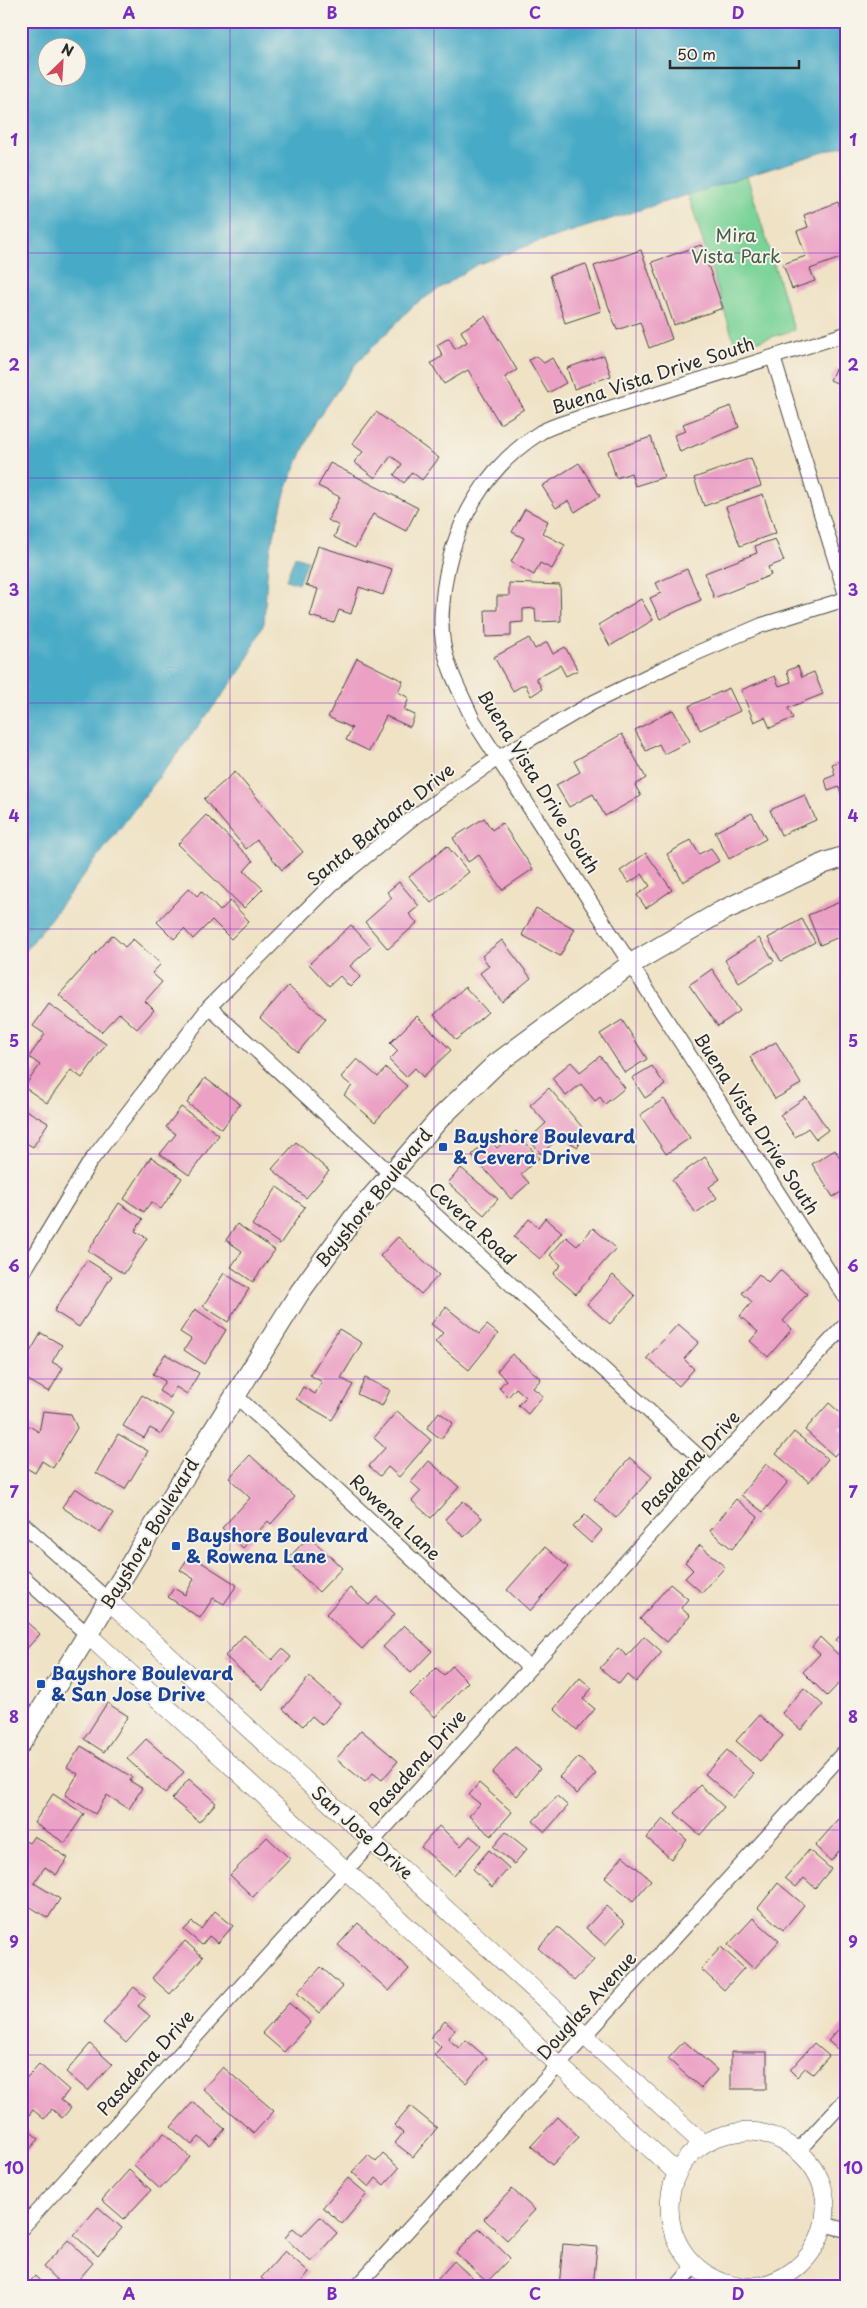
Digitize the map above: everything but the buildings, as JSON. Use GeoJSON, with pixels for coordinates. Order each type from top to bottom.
{"type":"FeatureCollection","features":[{"type":"Feature","properties":{"kind":"main road","name":"Bayshore Boulevard"},"geometry":{"type":"LineString","coordinates":[[21,1743],[235,1395],[325,1255],[390,1174],[440,1118],[496,1064],[632,964],[722,911],[825,863],[846,856]]}},
{"type":"Feature","properties":{"kind":"street","name":"Buena Vista Drive South"},"geometry":{"type":"LineString","coordinates":[[846,334],[584,416],[542,432],[505,459],[478,491],[458,528],[447,568],[441,610],[443,643],[454,679],[473,720],[846,1298]]}},
{"type":"Feature","properties":{"kind":"street"},"geometry":{"type":"LineString","coordinates":[[773,357],[846,595]]}},
{"type":"Feature","properties":{"kind":"street","name":"Santa Barbara Drive"},"geometry":{"type":"LineString","coordinates":[[21,1276],[90,1162],[209,1007],[332,884],[414,817],[498,758],[592,703],[685,658],[762,625],[846,599]]}},
{"type":"Feature","properties":{"kind":"street","name":"Cevera Road"},"geometry":{"type":"LineString","coordinates":[[209,1007],[711,1468]]}},
{"type":"Feature","properties":{"kind":"street","name":"Pasadena Drive"},"geometry":{"type":"LineString","coordinates":[[21,2229],[344,1870],[372,1842],[711,1468],[846,1324]]}},
{"type":"Feature","properties":{"kind":"street","name":"Rowena Lane"},"geometry":{"type":"LineString","coordinates":[[235,1395],[530,1668]]}},
{"type":"Feature","properties":{"kind":"street","name":"San Jose Drive"},"geometry":{"type":"LineString","coordinates":[[21,1522],[586,2034],[703,2144]]}},
{"type":"Feature","properties":{"kind":"street"},"geometry":{"type":"LineString","coordinates":[[21,1575],[557,2066],[677,2173]]}},
{"type":"Feature","properties":{"kind":"street","name":"Douglas Avenue"},"geometry":{"type":"LineString","coordinates":[[356,2287],[846,1750]]}},
{"type":"Feature","properties":{"kind":"street"},"geometry":{"type":"LineString","coordinates":[[798,2151],[846,2099]]}},
{"type":"Feature","properties":{"kind":"street"},"geometry":{"type":"LineString","coordinates":[[740,2287],[724,2284],[708,2277],[694,2267],[681,2251],[675,2239],[668,2212],[670,2192],[677,2173],[688,2157],[703,2144],[722,2136],[742,2132],[762,2133],[781,2140],[798,2151],[814,2168],[822,2184],[826,2204],[823,2224],[817,2242],[807,2259],[776,2284],[747,2287]]}},
{"type":"Feature","properties":{"kind":"street"},"geometry":{"type":"LineString","coordinates":[[823,2224],[846,2230]]}},
{"type":"Feature","properties":{"kind":"street"},"geometry":{"type":"LineString","coordinates":[[676,2287],[694,2267]]}},
{"type":"Feature","properties":{"kind":"green space","name":"Mira Vista Park"},"geometry":{"type":"Polygon","coordinates":[[[747,176],[794,330],[736,348],[688,194],[747,176]]]}},
{"type":"Feature","properties":{"kind":"water"},"geometry":{"type":"Polygon","coordinates":[[[21,21],[846,21],[846,145],[538,242],[476,265],[414,305],[355,365],[315,423],[286,489],[268,559],[264,623],[243,668],[21,957],[21,21]]]}},
{"type":"Feature","properties":{"kind":"water"},"geometry":{"type":"Polygon","coordinates":[[[295,556],[307,560],[298,584],[286,580],[295,556]]]}},
{"type":"Feature","properties":{"kind":"place","name":"Bayshore Boulevard & Cevera Drive"},"geometry":{"type":"Point","coordinates":[443,1147]}},
{"type":"Feature","properties":{"kind":"place","name":"Bayshore Boulevard & Rowena Lane"},"geometry":{"type":"Point","coordinates":[176,1546]}},
{"type":"Feature","properties":{"kind":"place","name":"Bayshore Boulevard & San Jose Drive"},"geometry":{"type":"Point","coordinates":[41,1684]}}]}
